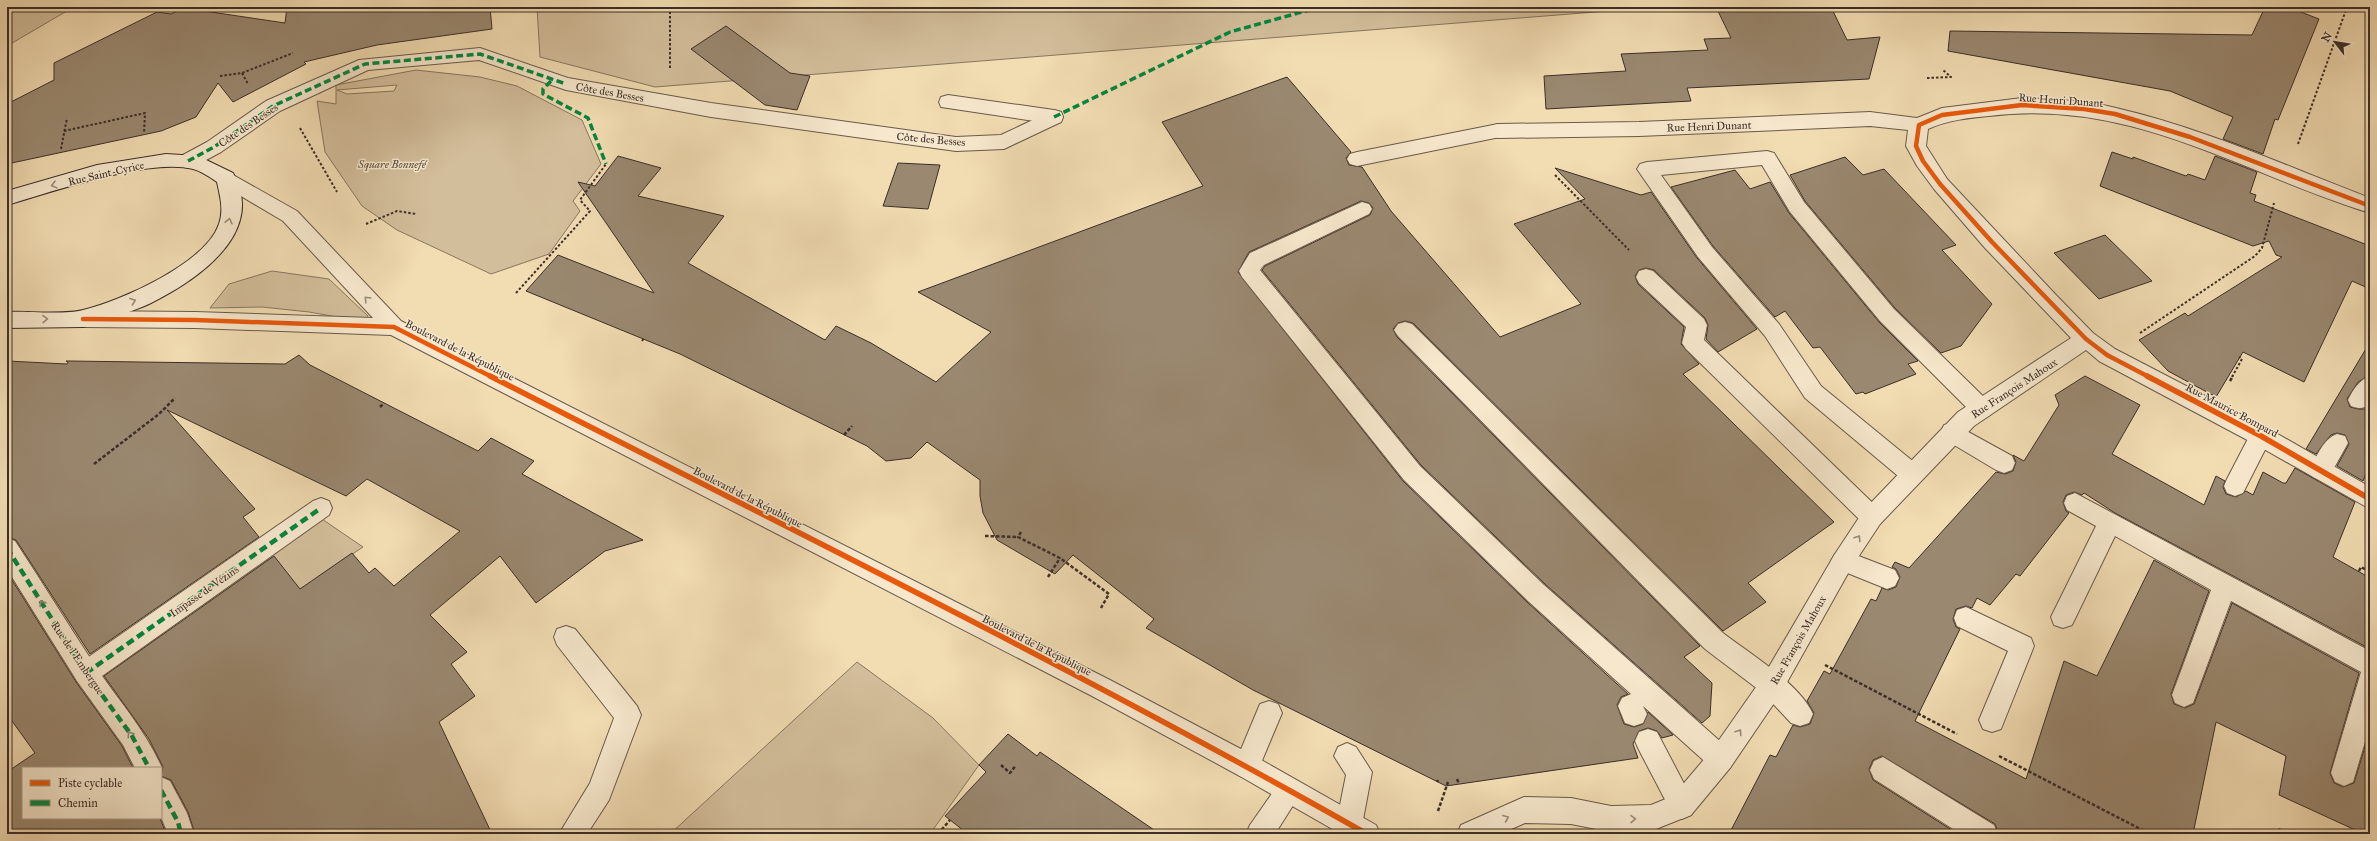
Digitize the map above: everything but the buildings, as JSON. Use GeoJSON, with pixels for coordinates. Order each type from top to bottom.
{"type":"FeatureCollection","features":[{"type":"Feature","properties":{"kind":"street","name":"Côte des Besses"},"geometry":{"type":"LineString","coordinates":[[188,161],[214,147],[273,106],[365,64],[480,54],[566,84],[711,110],[956,144],[1004,142],[1054,117],[1017,113],[948,102]]}},
{"type":"Feature","properties":{"kind":"street","name":"Rue Henri Dunant"},"geometry":{"type":"LineString","coordinates":[[1357,159],[1498,131],[1639,129],[1870,119],[1919,125],[1942,115],[2022,105],[2084,109],[2115,114],[2190,137],[2370,206]]}},
{"type":"Feature","properties":{"kind":"street"},"geometry":{"type":"LineString","coordinates":[[1919,125],[1916,146],[1928,169],[2086,339]]}},
{"type":"Feature","properties":{"kind":"street"},"geometry":{"type":"LineString","coordinates":[[1912,474],[1813,392],[1772,330],[1705,252],[1647,169],[1767,158],[1797,207],[1887,315],[1982,409]]}},
{"type":"Feature","properties":{"kind":"street","name":"Rue Saint-Cyrice"},"geometry":{"type":"LineString","coordinates":[[7,198],[119,168],[188,161],[207,166],[290,216],[394,327]]}},
{"type":"Feature","properties":{"kind":"street"},"geometry":{"type":"LineString","coordinates":[[83,319],[144,297],[192,269],[215,248],[229,225],[232,206],[226,178]]}},
{"type":"Feature","properties":{"kind":"street"},"geometry":{"type":"LineString","coordinates":[[1362,209],[1257,259],[1249,271],[1412,474],[1536,593],[1721,759]]}},
{"type":"Feature","properties":{"kind":"street"},"geometry":{"type":"LineString","coordinates":[[1646,277],[1697,325],[1693,343],[1872,517]]}},
{"type":"Feature","properties":{"kind":"street","name":"Boulevard de la République"},"geometry":{"type":"LineString","coordinates":[[7,320],[83,319],[218,321],[394,327],[1101,688],[1247,766],[1358,829]]}},
{"type":"Feature","properties":{"kind":"street"},"geometry":{"type":"LineString","coordinates":[[1406,330],[1714,641],[1772,685],[1800,714]]}},
{"type":"Feature","properties":{"kind":"street","name":"Rue François Mahoux"},"geometry":{"type":"LineString","coordinates":[[1470,834],[1524,810],[1571,811],[1611,819],[1651,818],[1682,806],[1721,759],[1772,685],[1795,648],[1843,560],[1872,517],[1952,432],[1982,409],[2086,339]]}},
{"type":"Feature","properties":{"kind":"street","name":"Rue Maurice Bompard"},"geometry":{"type":"LineString","coordinates":[[2086,339],[2106,355],[2261,436],[2370,499]]}},
{"type":"Feature","properties":{"kind":"street"},"geometry":{"type":"LineString","coordinates":[[1952,432],[2004,463]]}},
{"type":"Feature","properties":{"kind":"street"},"geometry":{"type":"LineString","coordinates":[[2235,486],[2261,436]]}},
{"type":"Feature","properties":{"kind":"street"},"geometry":{"type":"LineString","coordinates":[[2321,470],[2336,443]]}},
{"type":"Feature","properties":{"kind":"street"},"geometry":{"type":"LineString","coordinates":[[2075,503],[2370,664]]}},
{"type":"Feature","properties":{"kind":"street","name":"Impasse de Vézins"},"geometry":{"type":"LineString","coordinates":[[86,673],[321,508]]}},
{"type":"Feature","properties":{"kind":"street"},"geometry":{"type":"LineString","coordinates":[[2063,616],[2110,522]]}},
{"type":"Feature","properties":{"kind":"street","name":"Rue de l'Embergue"},"geometry":{"type":"LineString","coordinates":[[7,548],[86,673],[132,736],[148,767]]}},
{"type":"Feature","properties":{"kind":"street"},"geometry":{"type":"LineString","coordinates":[[1843,560],[1887,578]]}},
{"type":"Feature","properties":{"kind":"street"},"geometry":{"type":"LineString","coordinates":[[2184,695],[2225,585]]}},
{"type":"Feature","properties":{"kind":"street"},"geometry":{"type":"LineString","coordinates":[[1966,618],[2022,646],[1992,720]]}},
{"type":"Feature","properties":{"kind":"street"},"geometry":{"type":"LineString","coordinates":[[566,637],[628,715],[600,791],[572,834]]}},
{"type":"Feature","properties":{"kind":"street"},"geometry":{"type":"LineString","coordinates":[[2344,773],[2370,679]]}},
{"type":"Feature","properties":{"kind":"street"},"geometry":{"type":"LineString","coordinates":[[1247,766],[1269,713]]}},
{"type":"Feature","properties":{"kind":"street"},"geometry":{"type":"LineString","coordinates":[[1648,741],[1682,806]]}},
{"type":"Feature","properties":{"kind":"street"},"geometry":{"type":"LineString","coordinates":[[1347,756],[1358,772],[1358,829]]}},
{"type":"Feature","properties":{"kind":"street"},"geometry":{"type":"LineString","coordinates":[[1883,770],[1985,834]]}},
{"type":"Feature","properties":{"kind":"street"},"geometry":{"type":"LineString","coordinates":[[1259,834],[1289,791]]}},
{"type":"Feature","properties":{"kind":"street"},"geometry":{"type":"LineString","coordinates":[[162,792],[178,822],[181,834]]}},
{"type":"Feature","properties":{"kind":"path"},"geometry":{"type":"LineString","coordinates":[[670,7],[670,77]]}},
{"type":"Feature","properties":{"kind":"path"},"geometry":{"type":"LineString","coordinates":[[2298,144],[2347,7]]}},
{"type":"Feature","properties":{"kind":"path"},"geometry":{"type":"LineString","coordinates":[[220,76],[242,73],[293,53]]}},
{"type":"Feature","properties":{"kind":"path"},"geometry":{"type":"LineString","coordinates":[[1927,78],[1951,77],[1950,74],[1943,70]]}},
{"type":"Feature","properties":{"kind":"path"},"geometry":{"type":"LineString","coordinates":[[242,73],[246,79]]}},
{"type":"Feature","properties":{"kind":"path"},"geometry":{"type":"LineString","coordinates":[[64,131],[145,113],[144,125]]}},
{"type":"Feature","properties":{"kind":"path"},"geometry":{"type":"LineString","coordinates":[[61,152],[67,118]]}},
{"type":"Feature","properties":{"kind":"path"},"geometry":{"type":"LineString","coordinates":[[308,138],[337,192]]}},
{"type":"Feature","properties":{"kind":"path"},"geometry":{"type":"LineString","coordinates":[[516,293],[590,212],[580,200],[606,164]]}},
{"type":"Feature","properties":{"kind":"path"},"geometry":{"type":"LineString","coordinates":[[1555,175],[1646,267],[1646,277]]}},
{"type":"Feature","properties":{"kind":"path"},"geometry":{"type":"LineString","coordinates":[[2138,335],[2255,256],[2262,248],[2277,194],[2286,192],[2291,175]]}},
{"type":"Feature","properties":{"kind":"path"},"geometry":{"type":"LineString","coordinates":[[366,224],[397,212],[416,214]]}},
{"type":"Feature","properties":{"kind":"path"},"geometry":{"type":"LineString","coordinates":[[2232,377],[2242,359],[2239,357]]}},
{"type":"Feature","properties":{"kind":"path"},"geometry":{"type":"LineString","coordinates":[[94,464],[159,414],[175,398]]}},
{"type":"Feature","properties":{"kind":"path"},"geometry":{"type":"LineString","coordinates":[[380,407],[384,403]]}},
{"type":"Feature","properties":{"kind":"path"},"geometry":{"type":"LineString","coordinates":[[844,435],[852,426]]}},
{"type":"Feature","properties":{"kind":"path"},"geometry":{"type":"LineString","coordinates":[[1018,538],[1021,532]]}},
{"type":"Feature","properties":{"kind":"path"},"geometry":{"type":"LineString","coordinates":[[985,536],[1018,538],[1060,558],[1109,594],[1101,608]]}},
{"type":"Feature","properties":{"kind":"path"},"geometry":{"type":"LineString","coordinates":[[1048,577],[1060,558]]}},
{"type":"Feature","properties":{"kind":"path"},"geometry":{"type":"LineString","coordinates":[[2358,571],[2361,567],[2370,572]]}},
{"type":"Feature","properties":{"kind":"path"},"geometry":{"type":"LineString","coordinates":[[1001,765],[1010,773],[1016,765]]}},
{"type":"Feature","properties":{"kind":"path"},"geometry":{"type":"LineString","coordinates":[[1456,779],[1459,784]]}},
{"type":"Feature","properties":{"kind":"path"},"geometry":{"type":"LineString","coordinates":[[1438,811],[1448,782]]}},
{"type":"Feature","properties":{"kind":"path"},"geometry":{"type":"LineString","coordinates":[[938,834],[950,820]]}},
{"type":"Feature","properties":{"kind":"path"},"geometry":{"type":"LineString","coordinates":[[2278,834],[2278,828],[2292,834]]}},
{"type":"Feature","properties":{"kind":"path"},"geometry":{"type":"LineString","coordinates":[[82,834],[87,830]]}},
{"type":"Feature","properties":{"kind":"green space"},"geometry":{"type":"Polygon","coordinates":[[[7,7],[79,7],[72,8],[7,46],[7,7]]]}},
{"type":"Feature","properties":{"kind":"green space"},"geometry":{"type":"Polygon","coordinates":[[[537,7],[1658,7],[655,87],[540,57],[537,7]]]}},
{"type":"Feature","properties":{"kind":"green space","name":"Square Bonnefé"},"geometry":{"type":"Polygon","coordinates":[[[416,70],[480,77],[517,86],[582,120],[601,164],[573,201],[580,211],[549,254],[491,274],[397,230],[362,206],[325,152],[317,101],[336,104],[336,85],[416,70]],[[397,85],[337,90],[347,94],[394,91],[397,85]]]}},
{"type":"Feature","properties":{"kind":"green space"},"geometry":{"type":"Polygon","coordinates":[[[272,271],[329,279],[368,316],[366,320],[360,321],[309,312],[262,307],[210,308],[229,284],[272,271]]]}},
{"type":"Feature","properties":{"kind":"green space"},"geometry":{"type":"Polygon","coordinates":[[[319,517],[363,547],[339,563],[230,646],[197,602],[319,517]]]}},
{"type":"Feature","properties":{"kind":"green space"},"geometry":{"type":"Polygon","coordinates":[[[857,662],[933,718],[979,765],[930,834],[670,834],[857,662]]]}},
{"type":"Feature","properties":{"kind":"marked path"},"geometry":{"type":"LineString","coordinates":[[1054,117],[1230,32],[1320,7]]}},
{"type":"Feature","properties":{"kind":"marked path"},"geometry":{"type":"LineString","coordinates":[[188,161],[214,147],[273,106],[365,64],[480,54],[566,84]]}},
{"type":"Feature","properties":{"kind":"marked path"},"geometry":{"type":"LineString","coordinates":[[551,81],[543,89],[543,94],[588,118],[606,164]]}},
{"type":"Feature","properties":{"kind":"marked path"},"geometry":{"type":"LineString","coordinates":[[86,673],[321,508]]}},
{"type":"Feature","properties":{"kind":"marked path"},"geometry":{"type":"LineString","coordinates":[[7,548],[86,673],[132,736],[148,767]]}},
{"type":"Feature","properties":{"kind":"marked path"},"geometry":{"type":"LineString","coordinates":[[162,792],[178,822],[181,834]]}},
{"type":"Feature","properties":{"kind":"cycle path"},"geometry":{"type":"LineString","coordinates":[[2370,206],[2190,137],[2115,114],[2084,109],[2022,105],[1942,115],[1919,125],[1916,138],[1916,146],[1923,161],[1940,184],[2021,273],[2086,339],[2107,355],[2261,436],[2370,499]]}},
{"type":"Feature","properties":{"kind":"cycle path"},"geometry":{"type":"LineString","coordinates":[[83,319],[195,320],[394,327],[1101,688],[1247,766],[1367,834]]}}]}
